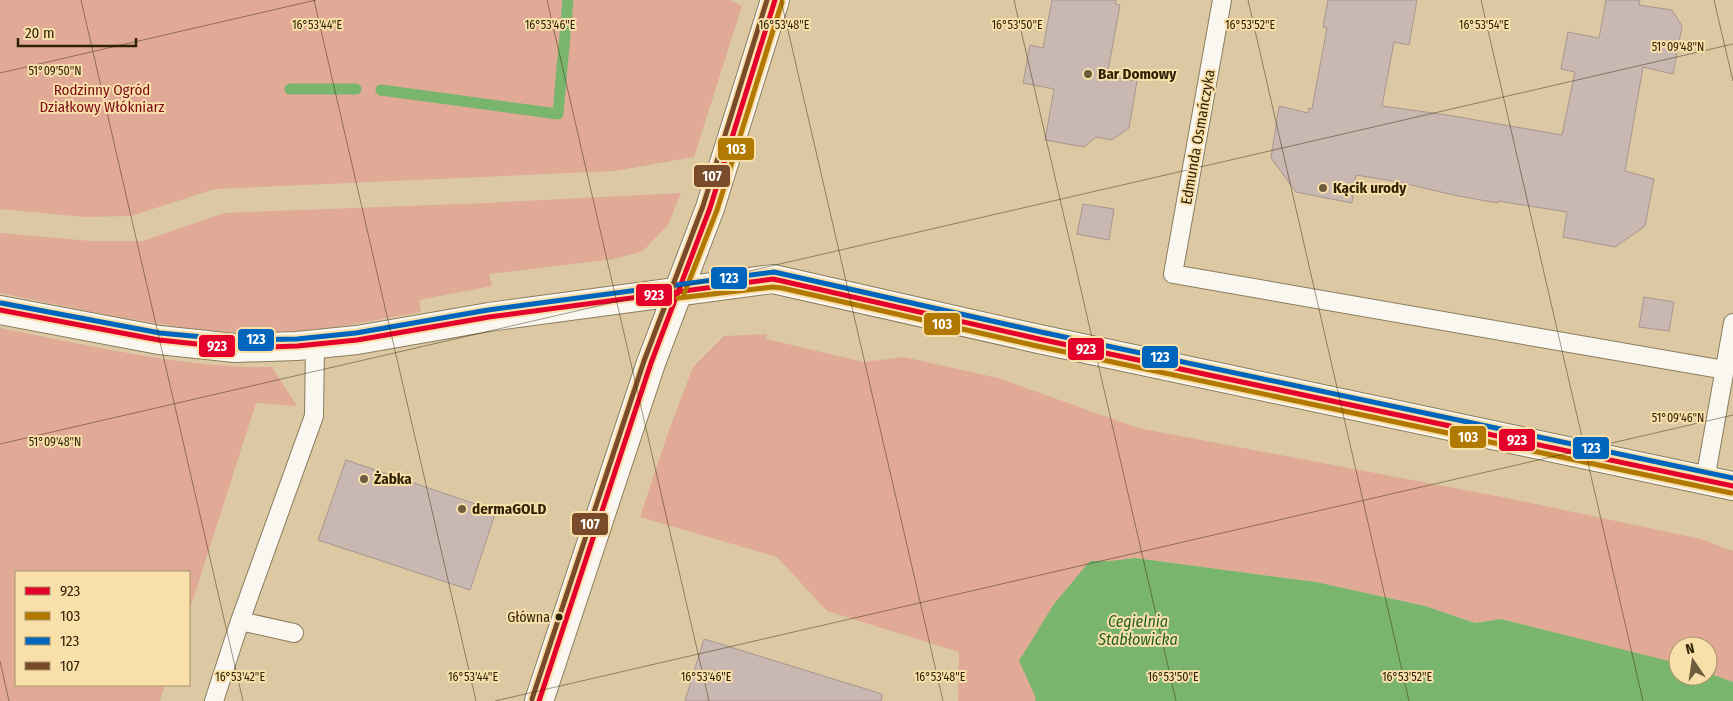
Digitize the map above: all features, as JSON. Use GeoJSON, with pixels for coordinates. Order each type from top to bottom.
{"type":"FeatureCollection","features":[{"type":"Feature","properties":{"kind":"street"},"geometry":{"type":"LineString","coordinates":[[539,701],[651,363],[710,208],[775,0]]}},
{"type":"Feature","properties":{"kind":"street"},"geometry":{"type":"LineString","coordinates":[[0,310],[159,340],[235,348],[314,345],[358,340],[489,317],[773,279],[1038,339],[1733,486]]}},
{"type":"Feature","properties":{"kind":"lane","name":"Edmunda Osmańczyka"},"geometry":{"type":"LineString","coordinates":[[1222,0],[1173,274],[1725,370]]}},
{"type":"Feature","properties":{"kind":"lane"},"geometry":{"type":"LineString","coordinates":[[1705,480],[1733,323]]}},
{"type":"Feature","properties":{"kind":"lane"},"geometry":{"type":"LineString","coordinates":[[214,701],[240,621],[314,416],[314,345]]}},
{"type":"Feature","properties":{"kind":"lane"},"geometry":{"type":"LineString","coordinates":[[240,621],[294,633]]}},
{"type":"Feature","properties":{"kind":"green space","name":"Rodzinny Ogród Działkowy Włókniarz"},"geometry":{"type":"Polygon","coordinates":[[[0,0],[730,0],[742,6],[694,157],[615,171],[215,189],[131,216],[85,217],[0,209],[0,0]]]}},
{"type":"Feature","properties":{"kind":"green space"},"geometry":{"type":"Polygon","coordinates":[[[681,193],[668,225],[643,251],[614,259],[489,274],[492,286],[419,300],[421,312],[320,330],[246,333],[210,332],[112,316],[0,293],[0,233],[91,241],[143,241],[224,213],[681,193]]]}},
{"type":"Feature","properties":{"kind":"green space"},"geometry":{"type":"Polygon","coordinates":[[[0,328],[104,349],[172,360],[272,367],[297,406],[256,403],[190,609],[190,571],[15,571],[15,686],[165,686],[160,701],[0,701],[0,328]]]}},
{"type":"Feature","properties":{"kind":"green space"},"geometry":{"type":"Polygon","coordinates":[[[767,334],[766,339],[864,362],[904,357],[998,378],[1138,428],[1507,498],[1701,539],[1733,551],[1733,682],[1718,677],[1718,636],[1668,636],[1668,661],[1501,619],[1475,623],[1425,606],[1316,582],[1135,558],[1090,561],[1035,701],[958,701],[959,652],[827,611],[777,557],[640,517],[669,430],[693,367],[724,336],[767,334]]]}},
{"type":"Feature","properties":{"kind":"water","name":"Cegielnia Stabłowicka"},"geometry":{"type":"Polygon","coordinates":[[[1135,558],[1316,582],[1425,606],[1475,623],[1501,619],[1668,661],[1668,686],[1718,686],[1718,677],[1733,682],[1733,701],[1035,701],[1036,698],[1019,661],[1054,604],[1090,561],[1135,558]]]}},
{"type":"Feature","properties":{"kind":"building"},"geometry":{"type":"Polygon","coordinates":[[[1052,0],[1116,0],[1115,4],[1120,5],[1107,76],[1137,81],[1129,128],[1112,140],[1096,137],[1084,147],[1045,140],[1054,89],[1023,83],[1030,45],[1043,48],[1052,0]]]}},
{"type":"Feature","properties":{"kind":"building"},"geometry":{"type":"Polygon","coordinates":[[[1328,0],[1417,0],[1409,45],[1394,42],[1382,106],[1562,135],[1575,72],[1561,69],[1568,32],[1599,38],[1606,0],[1640,0],[1639,5],[1672,10],[1682,26],[1673,74],[1643,67],[1625,171],[1654,179],[1645,226],[1615,247],[1563,237],[1567,212],[1458,196],[1398,182],[1356,175],[1352,203],[1296,192],[1271,158],[1279,106],[1308,113],[1309,108],[1312,109],[1327,28],[1323,27],[1328,0]]]}},
{"type":"Feature","properties":{"kind":"building"},"geometry":{"type":"Polygon","coordinates":[[[1083,204],[1114,209],[1109,240],[1077,234],[1083,204]]]}},
{"type":"Feature","properties":{"kind":"building"},"geometry":{"type":"Polygon","coordinates":[[[1644,297],[1674,302],[1669,331],[1639,327],[1644,297]]]}},
{"type":"Feature","properties":{"kind":"building"},"geometry":{"type":"Polygon","coordinates":[[[346,460],[496,511],[470,590],[318,540],[346,460]]]}},
{"type":"Feature","properties":{"kind":"building"},"geometry":{"type":"Polygon","coordinates":[[[704,639],[882,694],[881,701],[685,701],[704,639]]]}},
{"type":"Feature","properties":{"kind":"waterway"},"geometry":{"type":"LineString","coordinates":[[381,90],[558,114],[568,0]]}},
{"type":"Feature","properties":{"kind":"waterway"},"geometry":{"type":"LineString","coordinates":[[290,89],[356,89]]}},
{"type":"Feature","properties":{"kind":"transit line","name":"107"},"geometry":{"type":"LineString","coordinates":[[532,699],[644,361],[703,206],[767,0]]}},
{"type":"Feature","properties":{"kind":"transit line","name":"923"},"geometry":{"type":"LineString","coordinates":[[539,701],[651,363],[710,208],[775,0]]}},
{"type":"Feature","properties":{"kind":"transit line","name":"103"},"geometry":{"type":"LineString","coordinates":[[684,294],[717,210],[782,2]]}},
{"type":"Feature","properties":{"kind":"transit line","name":"123"},"geometry":{"type":"LineString","coordinates":[[1,303],[160,333],[235,340],[297,339],[356,333],[488,310],[774,272],[1041,332],[1733,478]]}},
{"type":"Feature","properties":{"kind":"transit line","name":"923"},"geometry":{"type":"LineString","coordinates":[[0,310],[159,340],[235,348],[297,346],[357,340],[489,317],[773,279],[1039,339],[1733,486]]}},
{"type":"Feature","properties":{"kind":"transit line","name":"103"},"geometry":{"type":"LineString","coordinates":[[678,298],[773,287],[782,288],[1037,346],[1731,493]]}},
{"type":"Feature","properties":{"kind":"place","name":"Bar Domowy"},"geometry":{"type":"Point","coordinates":[1088,74]}},
{"type":"Feature","properties":{"kind":"place","name":"Kącik urody"},"geometry":{"type":"Point","coordinates":[1323,188]}},
{"type":"Feature","properties":{"kind":"place","name":"Żabka"},"geometry":{"type":"Point","coordinates":[364,479]}},
{"type":"Feature","properties":{"kind":"place","name":"dermaGOLD"},"geometry":{"type":"Point","coordinates":[462,509]}},
{"type":"Feature","properties":{"kind":"place","name":"Główna"},"geometry":{"type":"Point","coordinates":[559,617]}}]}
